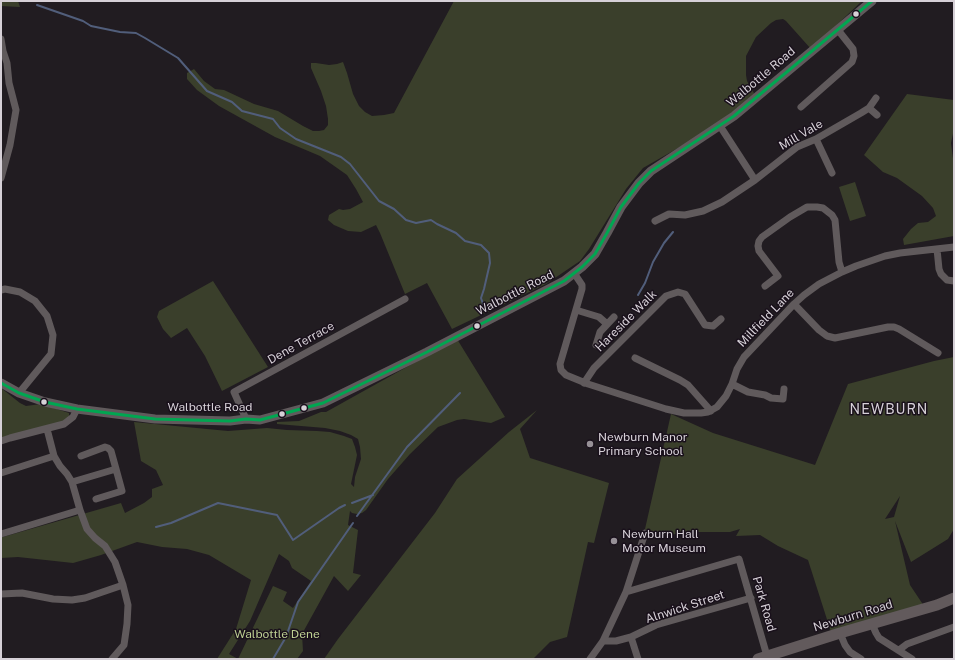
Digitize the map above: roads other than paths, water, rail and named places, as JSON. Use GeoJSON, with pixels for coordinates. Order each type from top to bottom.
{"type":"FeatureCollection","features":[{"type":"Feature","properties":{"kind":"main road","name":"Newburn Road"},"geometry":{"type":"LineString","coordinates":[[769,657],[840,633],[937,605],[954,598]]}},
{"type":"Feature","properties":{"kind":"street","name":"Walbottle Road"},"geometry":{"type":"LineString","coordinates":[[1,383],[19,393],[45,402],[77,409],[155,419],[230,421],[246,419],[260,420],[323,403],[427,352],[564,281],[582,267],[595,254],[608,233],[621,207],[632,191],[650,171],[720,126],[745,107],[872,1]]}},
{"type":"Feature","properties":{"kind":"street"},"geometry":{"type":"LineString","coordinates":[[801,107],[852,62],[854,56],[853,49],[838,30]]}},
{"type":"Feature","properties":{"kind":"street"},"geometry":{"type":"LineString","coordinates":[[1,39],[2,50],[7,63],[9,83],[16,110],[10,145],[1,178]]}},
{"type":"Feature","properties":{"kind":"street","name":"Mill Vale"},"geometry":{"type":"LineString","coordinates":[[655,221],[669,214],[685,216],[703,211],[722,202],[755,180],[797,147],[816,139],[862,113],[869,108],[876,98]]}},
{"type":"Feature","properties":{"kind":"street"},"geometry":{"type":"LineString","coordinates":[[869,108],[877,114]]}},
{"type":"Feature","properties":{"kind":"street"},"geometry":{"type":"LineString","coordinates":[[720,126],[755,180]]}},
{"type":"Feature","properties":{"kind":"street"},"geometry":{"type":"LineString","coordinates":[[816,139],[832,173]]}},
{"type":"Feature","properties":{"kind":"street"},"geometry":{"type":"LineString","coordinates":[[765,286],[778,276],[759,251],[759,241],[762,237],[806,207],[823,208],[832,215],[835,220],[838,256],[842,272]]}},
{"type":"Feature","properties":{"kind":"street","name":"Millfield Lane"},"geometry":{"type":"LineString","coordinates":[[712,411],[726,396],[744,356],[794,304],[811,289],[842,272],[871,260],[900,253],[954,247]]}},
{"type":"Feature","properties":{"kind":"street"},"geometry":{"type":"LineString","coordinates":[[937,249],[941,274],[947,280],[954,281]]}},
{"type":"Feature","properties":{"kind":"street"},"geometry":{"type":"LineString","coordinates":[[574,273],[582,285],[582,289],[568,341],[560,364],[561,370],[566,375],[584,382],[666,409],[684,413],[701,413],[712,411]]}},
{"type":"Feature","properties":{"kind":"street"},"geometry":{"type":"LineString","coordinates":[[1,290],[5,289],[20,292],[35,301],[47,316],[53,334],[51,354],[19,393]]}},
{"type":"Feature","properties":{"kind":"street","name":"Hareside Walk"},"geometry":{"type":"LineString","coordinates":[[584,382],[594,368],[666,296],[678,292],[685,294],[705,325],[713,326],[721,319]]}},
{"type":"Feature","properties":{"kind":"street","name":"Dene Terrace"},"geometry":{"type":"LineString","coordinates":[[246,419],[234,392],[405,299]]}},
{"type":"Feature","properties":{"kind":"street"},"geometry":{"type":"LineString","coordinates":[[794,304],[819,330],[827,336],[835,338],[894,327],[938,353]]}},
{"type":"Feature","properties":{"kind":"street"},"geometry":{"type":"LineString","coordinates":[[576,310],[599,317],[607,324]]}},
{"type":"Feature","properties":{"kind":"street"},"geometry":{"type":"LineString","coordinates":[[596,345],[600,332],[614,317]]}},
{"type":"Feature","properties":{"kind":"street"},"geometry":{"type":"LineString","coordinates":[[635,358],[688,385],[712,411]]}},
{"type":"Feature","properties":{"kind":"street"},"geometry":{"type":"LineString","coordinates":[[732,384],[748,392],[765,395],[771,398],[783,399],[784,390]]}},
{"type":"Feature","properties":{"kind":"street"},"geometry":{"type":"LineString","coordinates":[[1,441],[64,424],[73,417],[77,409]]}},
{"type":"Feature","properties":{"kind":"street"},"geometry":{"type":"LineString","coordinates":[[47,429],[54,456],[72,482],[87,529],[105,546],[115,562],[123,585],[128,605],[124,645],[112,659]]}},
{"type":"Feature","properties":{"kind":"street"},"geometry":{"type":"LineString","coordinates":[[83,453],[105,447],[111,450],[122,491],[96,499]]}},
{"type":"Feature","properties":{"kind":"street"},"geometry":{"type":"LineString","coordinates":[[1,473],[54,456]]}},
{"type":"Feature","properties":{"kind":"street"},"geometry":{"type":"LineString","coordinates":[[72,482],[116,469]]}},
{"type":"Feature","properties":{"kind":"street"},"geometry":{"type":"LineString","coordinates":[[1,534],[80,510]]}},
{"type":"Feature","properties":{"kind":"street"},"geometry":{"type":"LineString","coordinates":[[590,659],[603,641],[626,592],[645,533]]}},
{"type":"Feature","properties":{"kind":"street","name":"Park Road"},"geometry":{"type":"LineString","coordinates":[[626,592],[739,559],[769,657]]}},
{"type":"Feature","properties":{"kind":"street"},"geometry":{"type":"LineString","coordinates":[[1,594],[22,593],[53,599],[72,600],[84,598],[123,585]]}},
{"type":"Feature","properties":{"kind":"street","name":"Alnwick Street"},"geometry":{"type":"LineString","coordinates":[[603,641],[616,642],[631,637],[656,625],[750,598]]}},
{"type":"Feature","properties":{"kind":"street"},"geometry":{"type":"LineString","coordinates":[[872,624],[879,638],[901,654],[912,659]]}},
{"type":"Feature","properties":{"kind":"street"},"geometry":{"type":"LineString","coordinates":[[901,654],[908,644],[954,627]]}},
{"type":"Feature","properties":{"kind":"street"},"geometry":{"type":"LineString","coordinates":[[840,633],[850,652],[861,659]]}},
{"type":"Feature","properties":{"kind":"street"},"geometry":{"type":"LineString","coordinates":[[631,637],[638,659]]}},
{"type":"Feature","properties":{"kind":"waterway"},"geometry":{"type":"LineString","coordinates":[[37,5],[83,21],[91,26],[120,32],[136,33],[178,58],[207,91],[232,102],[242,111],[273,119],[280,128],[296,139],[341,157],[350,164],[379,201],[394,209],[406,220],[416,223],[431,220],[456,233],[465,241],[481,245],[489,253],[490,263],[481,298],[484,307]]}},
{"type":"Feature","properties":{"kind":"waterway"},"geometry":{"type":"LineString","coordinates":[[638,295],[645,283],[653,262],[664,243],[673,232]]}},
{"type":"Feature","properties":{"kind":"waterway"},"geometry":{"type":"LineString","coordinates":[[357,516],[407,447],[460,393]]}},
{"type":"Feature","properties":{"kind":"waterway"},"geometry":{"type":"LineString","coordinates":[[352,503],[373,495]]}},
{"type":"Feature","properties":{"kind":"waterway"},"geometry":{"type":"LineString","coordinates":[[156,527],[171,523],[218,503],[277,515],[293,540],[345,505]]}},
{"type":"Feature","properties":{"kind":"waterway"},"geometry":{"type":"LineString","coordinates":[[273,659],[286,637],[298,602],[353,523]]}},
{"type":"Feature","properties":{"kind":"place","name":"Newburn Manor Primary School"},"geometry":{"type":"Point","coordinates":[590,444]}},
{"type":"Feature","properties":{"kind":"place","name":"Newburn Hall Motor Museum"},"geometry":{"type":"Point","coordinates":[614,541]}},
{"type":"Feature","properties":{"kind":"district","name":"NEWBURN"},"geometry":{"type":"Point","coordinates":[889,410]}},
{"type":"Feature","properties":{"kind":"park label","name":"Walbottle Dene"},"geometry":{"type":"Point","coordinates":[277,634]}}]}
